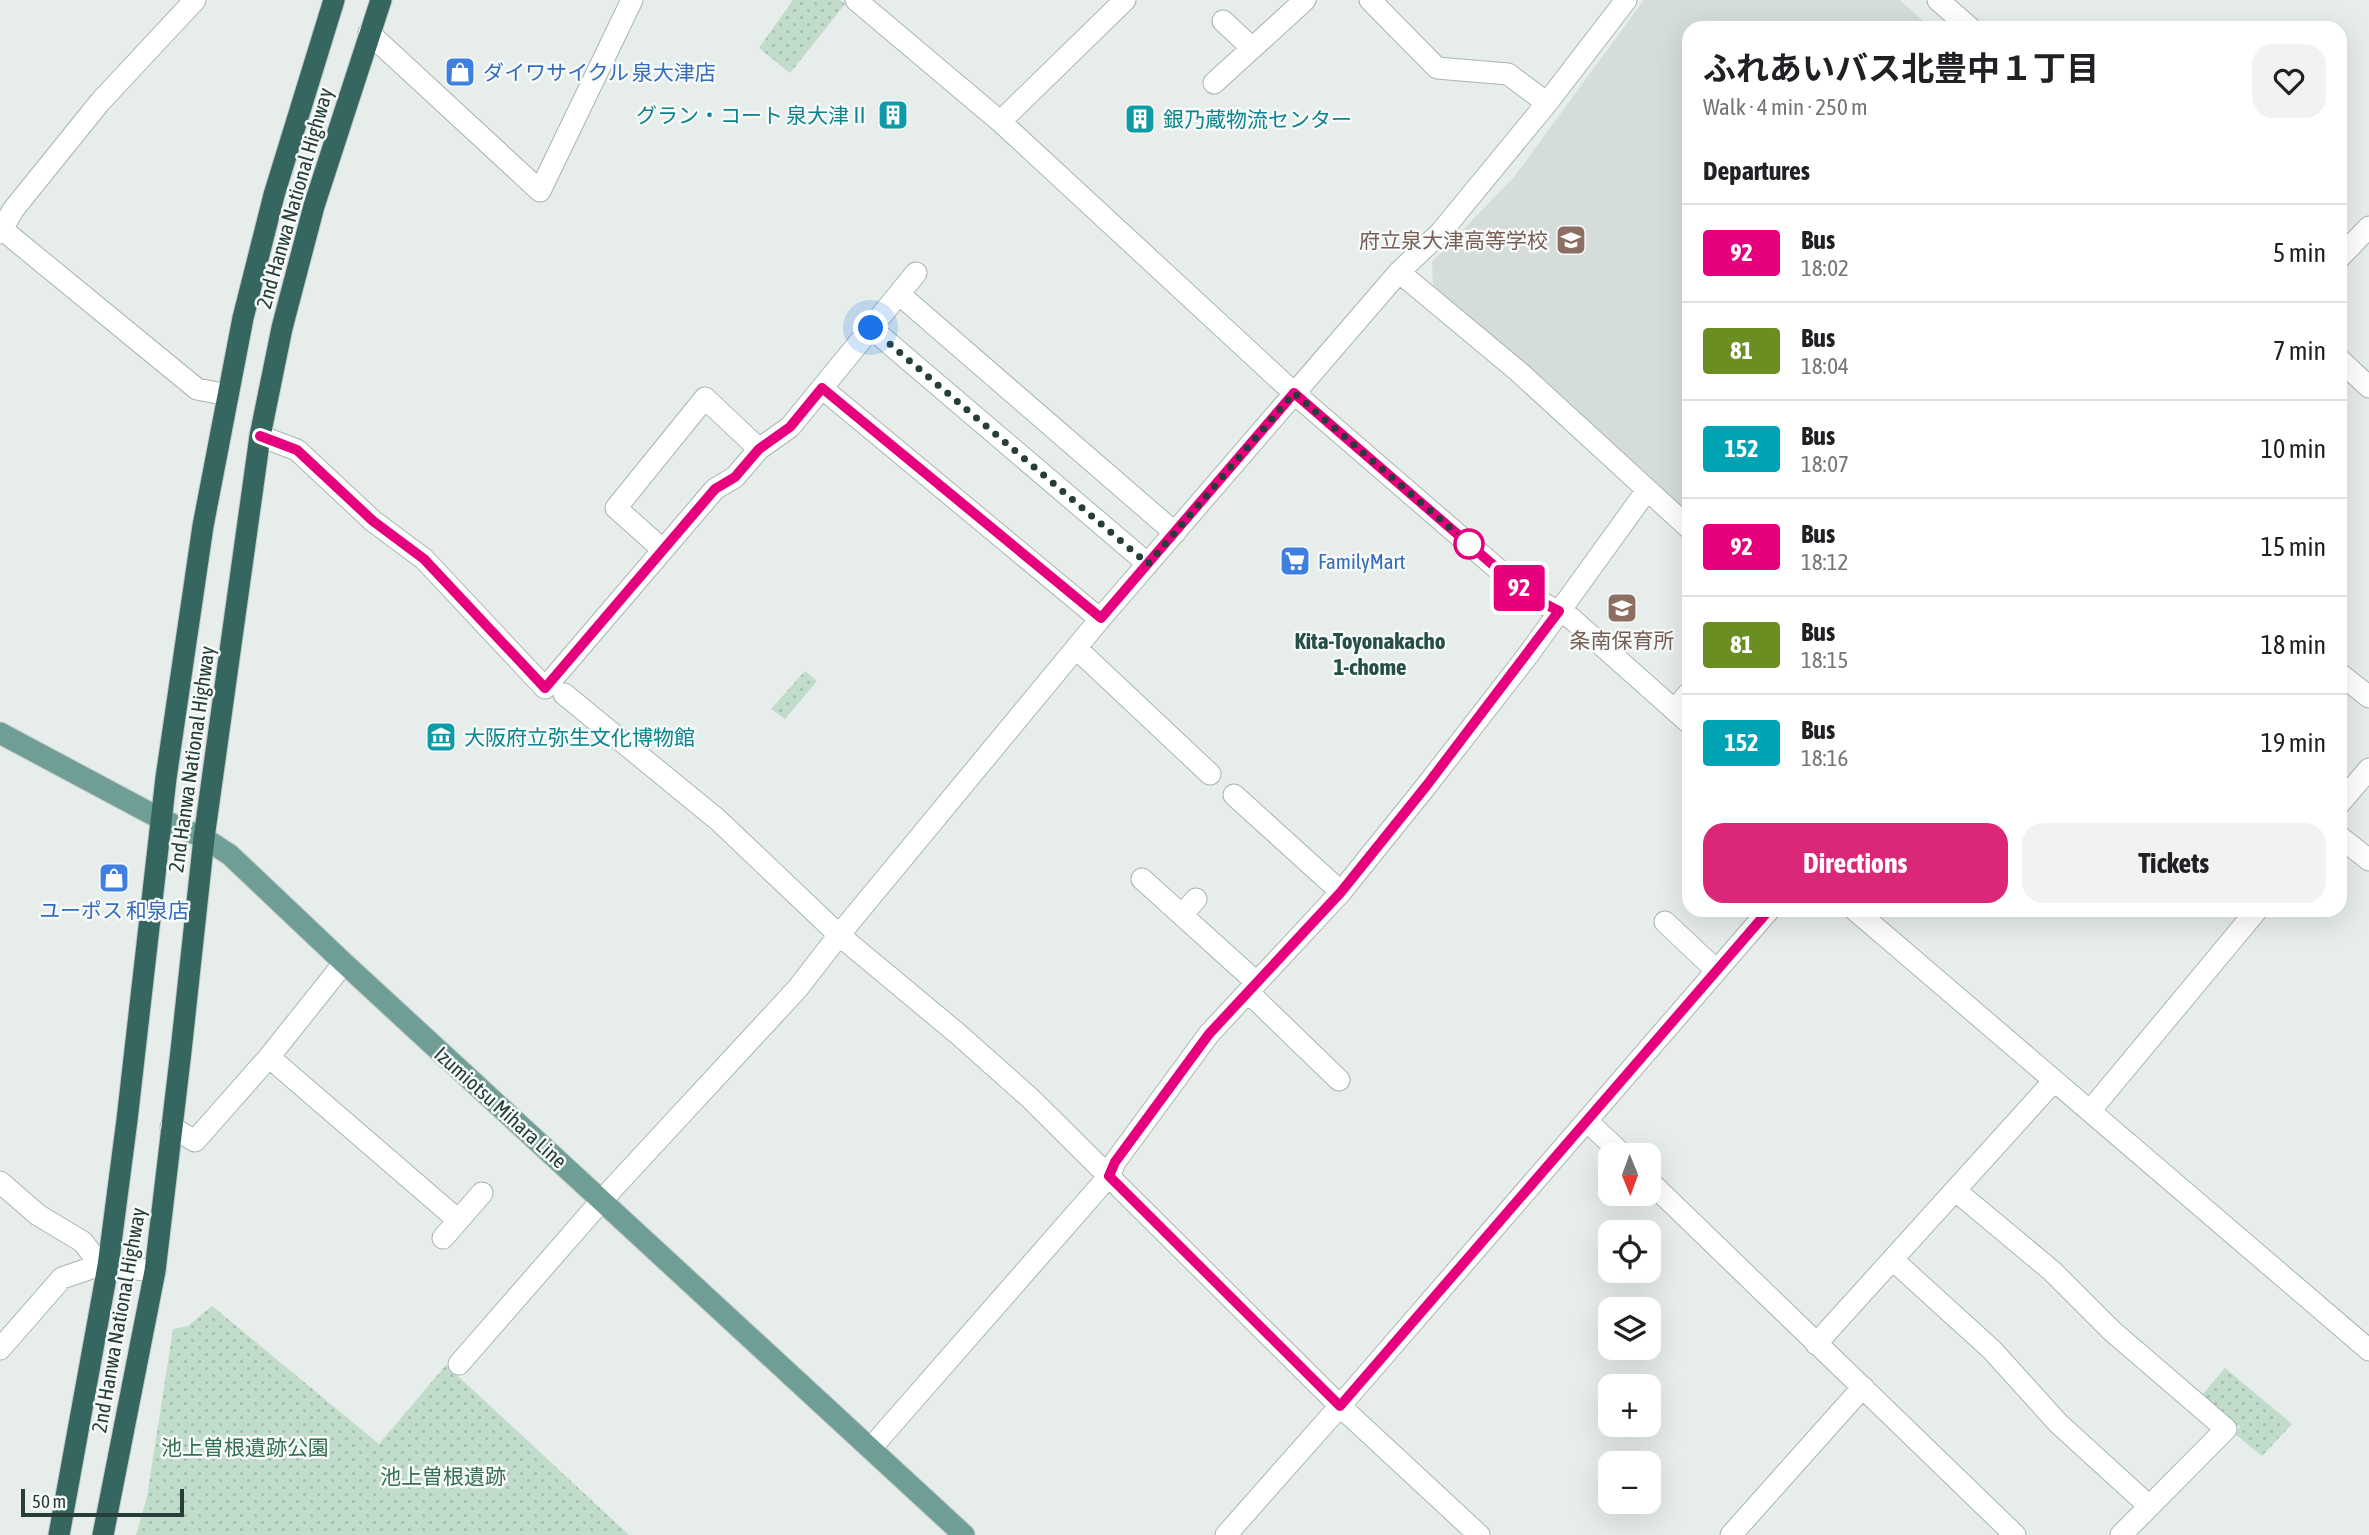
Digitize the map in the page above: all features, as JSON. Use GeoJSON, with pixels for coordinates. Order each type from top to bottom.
{"type":"FeatureCollection","features":[{"type":"Feature","properties":{"kind":"highway","name":"2nd Hanwa National Highway"},"geometry":{"type":"LineString","coordinates":[[59,1535],[127,1120],[161,819],[201,540],[243,318],[274,195],[334,0]]}},
{"type":"Feature","properties":{"kind":"highway","name":"2nd Hanwa National Highway"},"geometry":{"type":"LineString","coordinates":[[103,1535],[155,1271],[204,838],[260,436],[282,328],[314,206],[381,0]]}},
{"type":"Feature","properties":{"kind":"main road","name":"Izumiotsu Mihara Line"},"geometry":{"type":"LineString","coordinates":[[0,733],[161,819],[204,838],[230,855],[964,1535]]}},
{"type":"Feature","properties":{"kind":"street"},"geometry":{"type":"LineString","coordinates":[[195,0],[7,204],[1,231],[198,389],[228,395]]}},
{"type":"Feature","properties":{"kind":"street"},"geometry":{"type":"LineString","coordinates":[[369,33],[540,191],[632,0]]}},
{"type":"Feature","properties":{"kind":"street"},"geometry":{"type":"LineString","coordinates":[[856,0],[1002,123],[1294,393],[1529,596],[1571,618],[1681,716]]}},
{"type":"Feature","properties":{"kind":"street"},"geometry":{"type":"LineString","coordinates":[[1002,123],[1007,115],[1125,0]]}},
{"type":"Feature","properties":{"kind":"street"},"geometry":{"type":"LineString","coordinates":[[1214,83],[1305,0]]}},
{"type":"Feature","properties":{"kind":"street"},"geometry":{"type":"LineString","coordinates":[[1370,0],[1437,68],[1508,74],[1547,103]]}},
{"type":"Feature","properties":{"kind":"street"},"geometry":{"type":"LineString","coordinates":[[460,1364],[602,1200],[798,988],[839,934],[1101,618],[1399,272],[1441,232],[1547,103],[1626,0]]}},
{"type":"Feature","properties":{"kind":"street"},"geometry":{"type":"LineString","coordinates":[[1938,0],[1962,21]]}},
{"type":"Feature","properties":{"kind":"street"},"geometry":{"type":"LineString","coordinates":[[1223,21],[1252,48]]}},
{"type":"Feature","properties":{"kind":"street"},"geometry":{"type":"LineString","coordinates":[[2347,250],[2369,227]]}},
{"type":"Feature","properties":{"kind":"street"},"geometry":{"type":"LineString","coordinates":[[1399,272],[1519,372],[1682,522]]}},
{"type":"Feature","properties":{"kind":"street"},"geometry":{"type":"LineString","coordinates":[[260,436],[297,450],[373,521],[424,559],[545,688],[715,489],[735,477],[759,449],[790,427],[916,273]]}},
{"type":"Feature","properties":{"kind":"street"},"geometry":{"type":"LineString","coordinates":[[899,294],[1175,533]]}},
{"type":"Feature","properties":{"kind":"street"},"geometry":{"type":"LineString","coordinates":[[871,328],[1148,564]]}},
{"type":"Feature","properties":{"kind":"street"},"geometry":{"type":"LineString","coordinates":[[2347,367],[2369,387]]}},
{"type":"Feature","properties":{"kind":"street"},"geometry":{"type":"LineString","coordinates":[[822,388],[1101,618]]}},
{"type":"Feature","properties":{"kind":"street"},"geometry":{"type":"LineString","coordinates":[[662,549],[615,508],[705,398],[759,449]]}},
{"type":"Feature","properties":{"kind":"street"},"geometry":{"type":"LineString","coordinates":[[871,1448],[1109,1176],[1115,1162],[1209,1034],[1341,892],[1427,785],[1647,490]]}},
{"type":"Feature","properties":{"kind":"street"},"geometry":{"type":"LineString","coordinates":[[1076,648],[1210,774]]}},
{"type":"Feature","properties":{"kind":"street"},"geometry":{"type":"LineString","coordinates":[[2347,680],[2369,697]]}},
{"type":"Feature","properties":{"kind":"street"},"geometry":{"type":"LineString","coordinates":[[564,694],[718,820],[839,934],[1030,1098],[1340,1406],[1479,1535]]}},
{"type":"Feature","properties":{"kind":"street"},"geometry":{"type":"LineString","coordinates":[[2347,795],[2369,769]]}},
{"type":"Feature","properties":{"kind":"street"},"geometry":{"type":"LineString","coordinates":[[1234,794],[1341,892]]}},
{"type":"Feature","properties":{"kind":"street"},"geometry":{"type":"LineString","coordinates":[[2347,843],[2369,860]]}},
{"type":"Feature","properties":{"kind":"street"},"geometry":{"type":"LineString","coordinates":[[1142,879],[1182,915],[1339,1080]]}},
{"type":"Feature","properties":{"kind":"street"},"geometry":{"type":"LineString","coordinates":[[1182,915],[1196,899]]}},
{"type":"Feature","properties":{"kind":"street"},"geometry":{"type":"LineString","coordinates":[[1226,1535],[1763,917]]}},
{"type":"Feature","properties":{"kind":"street"},"geometry":{"type":"LineString","coordinates":[[1863,917],[2053,1082],[2368,1347]]}},
{"type":"Feature","properties":{"kind":"street"},"geometry":{"type":"LineString","coordinates":[[2090,1111],[2252,917]]}},
{"type":"Feature","properties":{"kind":"street"},"geometry":{"type":"LineString","coordinates":[[1665,922],[1716,970]]}},
{"type":"Feature","properties":{"kind":"street"},"geometry":{"type":"LineString","coordinates":[[171,1127],[195,1142],[269,1057],[344,963]]}},
{"type":"Feature","properties":{"kind":"street"},"geometry":{"type":"LineString","coordinates":[[269,1057],[386,1144],[458,1220]]}},
{"type":"Feature","properties":{"kind":"street"},"geometry":{"type":"LineString","coordinates":[[1816,1344],[2053,1082]]}},
{"type":"Feature","properties":{"kind":"street"},"geometry":{"type":"LineString","coordinates":[[1587,1121],[1610,1143]]}},
{"type":"Feature","properties":{"kind":"street"},"geometry":{"type":"LineString","coordinates":[[0,1182],[38,1215],[83,1242],[104,1265]]}},
{"type":"Feature","properties":{"kind":"street"},"geometry":{"type":"LineString","coordinates":[[1956,1191],[2052,1271],[2112,1331],[2226,1429],[2121,1535]]}},
{"type":"Feature","properties":{"kind":"street"},"geometry":{"type":"LineString","coordinates":[[443,1238],[482,1193]]}},
{"type":"Feature","properties":{"kind":"street"},"geometry":{"type":"LineString","coordinates":[[1661,1193],[2015,1535]]}},
{"type":"Feature","properties":{"kind":"street"},"geometry":{"type":"LineString","coordinates":[[1893,1260],[1993,1350],[2058,1423],[2149,1506]]}},
{"type":"Feature","properties":{"kind":"street"},"geometry":{"type":"LineString","coordinates":[[0,1349],[62,1278],[104,1265],[155,1271]]}},
{"type":"Feature","properties":{"kind":"street"},"geometry":{"type":"LineString","coordinates":[[1731,1535],[1863,1387]]}},
{"type":"Feature","properties":{"kind":"shaded area","name":"府立泉大津高等学校"},"geometry":{"type":"Polygon","coordinates":[[[1644,0],[1900,0],[1923,21],[1682,21],[1682,510],[1433,285],[1432,262],[1514,177],[1644,0]]]}},
{"type":"Feature","properties":{"kind":"green space"},"geometry":{"type":"Polygon","coordinates":[[[793,0],[840,0],[845,4],[790,73],[759,48],[793,0]]]}},
{"type":"Feature","properties":{"kind":"green space"},"geometry":{"type":"Polygon","coordinates":[[[805,671],[817,681],[785,719],[771,709],[805,671]]]}},
{"type":"Feature","properties":{"kind":"green space","name":"池上曽根遺跡公園"},"geometry":{"type":"Polygon","coordinates":[[[212,1306],[379,1444],[446,1365],[629,1535],[136,1535],[147,1497],[173,1329],[188,1326],[212,1306]]]}},
{"type":"Feature","properties":{"kind":"green space"},"geometry":{"type":"Polygon","coordinates":[[[2225,1368],[2292,1424],[2262,1456],[2235,1434],[2240,1427],[2202,1395],[2225,1368]]]}},
{"type":"Feature","properties":{"kind":"bus line","name":"92"},"geometry":{"type":"LineString","coordinates":[[260,436],[297,450],[373,521],[424,559],[545,688],[715,489],[735,477],[759,449],[790,427],[822,388],[1101,618],[1294,393],[1529,596],[1559,611],[1528,655],[1341,892],[1209,1034],[1115,1162],[1109,1176],[1340,1406],[1763,917]]}},
{"type":"Feature","properties":{"kind":"place","name":"ダイワサイクル 泉大津店"},"geometry":{"type":"Point","coordinates":[460,72]}},
{"type":"Feature","properties":{"kind":"place","name":"グラン・コート 泉大津Ⅱ"},"geometry":{"type":"Point","coordinates":[893,115]}},
{"type":"Feature","properties":{"kind":"place","name":"銀乃蔵物流センター"},"geometry":{"type":"Point","coordinates":[1140,119]}},
{"type":"Feature","properties":{"kind":"place","name":"府立泉大津高等学校"},"geometry":{"type":"Point","coordinates":[1571,240]}},
{"type":"Feature","properties":{"kind":"place","name":"FamilyMart"},"geometry":{"type":"Point","coordinates":[1295,561]}},
{"type":"Feature","properties":{"kind":"place","name":"条南保育所"},"geometry":{"type":"Point","coordinates":[1622,608]}},
{"type":"Feature","properties":{"kind":"place","name":"大阪府立弥生文化博物館"},"geometry":{"type":"Point","coordinates":[441,737]}},
{"type":"Feature","properties":{"kind":"place","name":"ユーポス 和泉店"},"geometry":{"type":"Point","coordinates":[114,878]}},
{"type":"Feature","properties":{"kind":"district","name":"Kita-Toyonakacho 1-chome"},"geometry":{"type":"Point","coordinates":[1370,654]}},
{"type":"Feature","properties":{"kind":"route"},"geometry":{"type":"LineString","coordinates":[[871,328],[1148,564],[1294,393],[1469,544]]}},
{"type":"Feature","properties":{"kind":"park label","name":"池上曽根遺跡"},"geometry":{"type":"Point","coordinates":[443,1476]}}]}
